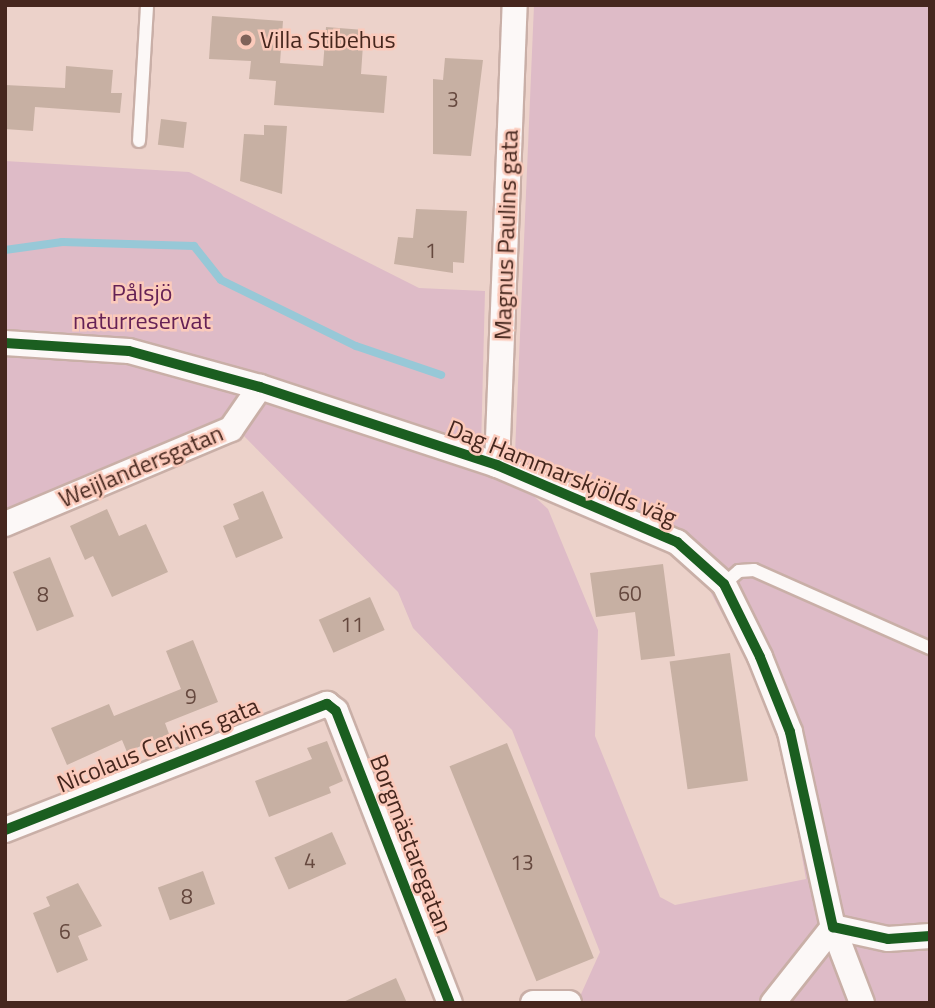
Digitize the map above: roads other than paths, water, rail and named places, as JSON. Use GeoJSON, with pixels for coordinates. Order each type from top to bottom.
{"type":"FeatureCollection","features":[{"type":"Feature","properties":{"kind":"street","name":"Magnus Paulins gata"},"geometry":{"type":"LineString","coordinates":[[497,465],[515,5]]}},
{"type":"Feature","properties":{"kind":"street","name":"Dag Hammarskjölds väg"},"geometry":{"type":"LineString","coordinates":[[5,343],[129,351],[260,387],[497,465],[677,542],[724,584],[790,732],[833,927],[862,1003]]}},
{"type":"Feature","properties":{"kind":"street","name":"Weijlandersgatan"},"geometry":{"type":"LineString","coordinates":[[5,524],[231,429],[260,387]]}},
{"type":"Feature","properties":{"kind":"street","name":"Nicolaus Cervins gata"},"geometry":{"type":"LineString","coordinates":[[5,830],[327,704]]}},
{"type":"Feature","properties":{"kind":"street","name":"Borgmästaregatan"},"geometry":{"type":"LineString","coordinates":[[327,704],[336,711],[450,1003]]}},
{"type":"Feature","properties":{"kind":"street"},"geometry":{"type":"LineString","coordinates":[[774,1003],[833,927],[888,939],[930,936]]}},
{"type":"Feature","properties":{"kind":"street"},"geometry":{"type":"LineString","coordinates":[[533,1003],[569,1003]]}},
{"type":"Feature","properties":{"kind":"lane"},"geometry":{"type":"LineString","coordinates":[[139,141],[147,5]]}},
{"type":"Feature","properties":{"kind":"lane"},"geometry":{"type":"LineString","coordinates":[[724,584],[739,570],[754,570],[930,648]]}},
{"type":"Feature","properties":{"kind":"waterway"},"geometry":{"type":"LineString","coordinates":[[5,250],[62,242],[194,246],[221,280],[356,346],[441,375]]}},
{"type":"Feature","properties":{"kind":"place","name":"Villa Stibehus"},"geometry":{"type":"Point","coordinates":[246,40]}},
{"type":"Feature","properties":{"kind":"park label","name":"Pålsjö naturreservat"},"geometry":{"type":"Point","coordinates":[142,307]}}]}
